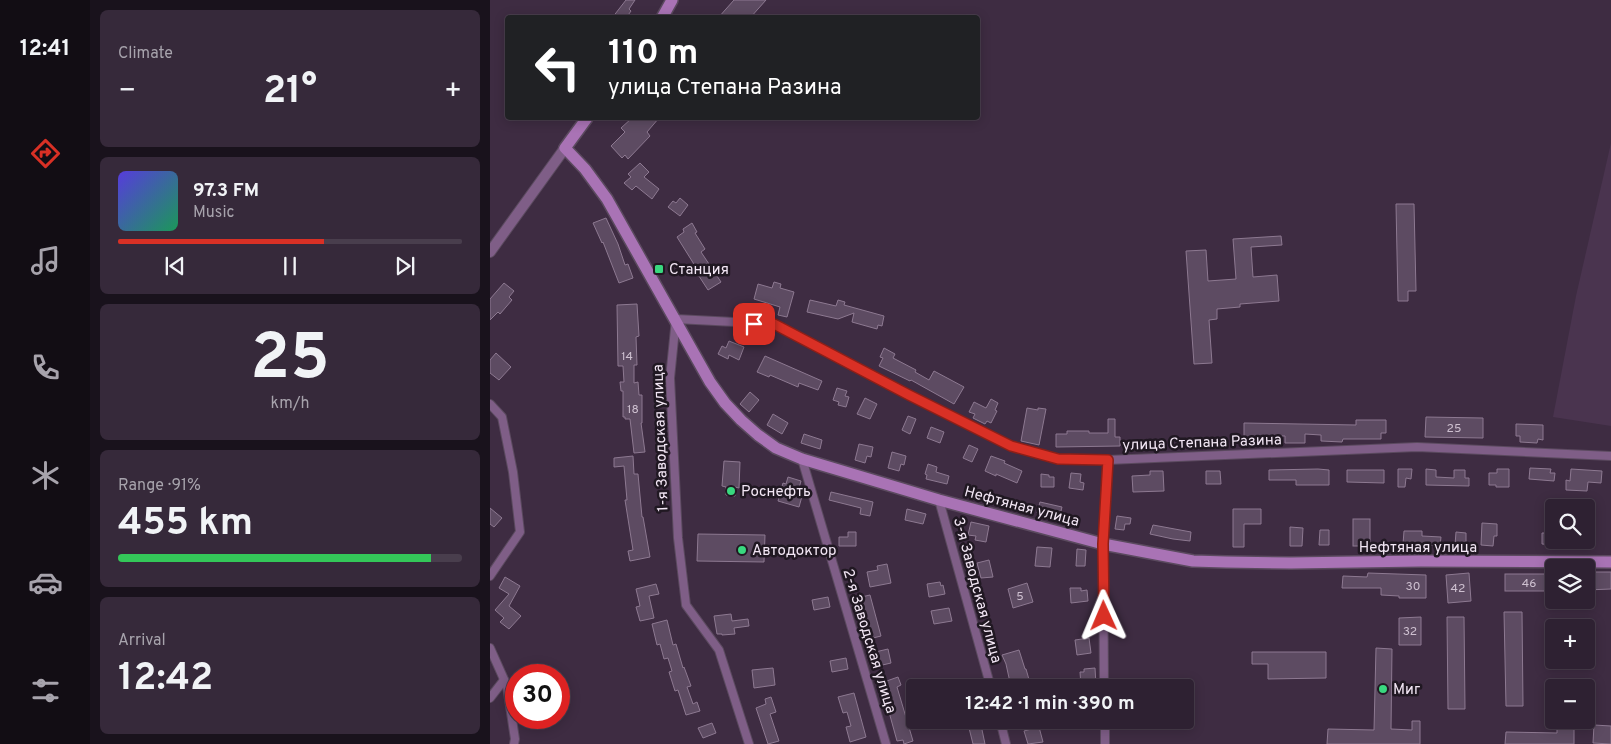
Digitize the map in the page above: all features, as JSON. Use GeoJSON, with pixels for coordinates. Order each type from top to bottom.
{"type":"FeatureCollection","features":[{"type":"Feature","properties":{"kind":"main road"},"geometry":{"type":"LineString","coordinates":[[664,15],[672,0]]}},
{"type":"Feature","properties":{"kind":"main road"},"geometry":{"type":"LineString","coordinates":[[586,120],[565,148],[585,169],[607,199],[676,319]]}},
{"type":"Feature","properties":{"kind":"main road","name":"Нефтяная улица"},"geometry":{"type":"LineString","coordinates":[[676,319],[710,382],[725,403],[741,420],[776,448],[802,459],[939,500],[1103,544],[1193,561],[1291,563],[1420,561],[1611,562]]}},
{"type":"Feature","properties":{"kind":"street"},"geometry":{"type":"LineString","coordinates":[[490,252],[565,148]]}},
{"type":"Feature","properties":{"kind":"street","name":"улица Степана Разина"},"geometry":{"type":"LineString","coordinates":[[676,319],[774,324],[1011,446],[1058,459],[1108,460],[1417,448],[1611,456]]}},
{"type":"Feature","properties":{"kind":"street","name":"1-я Заводская улица"},"geometry":{"type":"LineString","coordinates":[[676,319],[670,378],[678,538],[686,605],[719,650],[749,744]]}},
{"type":"Feature","properties":{"kind":"street"},"geometry":{"type":"LineString","coordinates":[[490,404],[502,417],[513,472],[520,532],[490,576]]}},
{"type":"Feature","properties":{"kind":"street","name":"2-я Заводская улица"},"geometry":{"type":"LineString","coordinates":[[802,459],[886,744]]}},
{"type":"Feature","properties":{"kind":"street"},"geometry":{"type":"LineString","coordinates":[[1104,679],[1103,544],[1108,460]]}},
{"type":"Feature","properties":{"kind":"street","name":"3-я Заводская улица"},"geometry":{"type":"LineString","coordinates":[[939,500],[989,679]]}},
{"type":"Feature","properties":{"kind":"street"},"geometry":{"type":"LineString","coordinates":[[490,648],[507,686],[515,739],[514,744]]}},
{"type":"Feature","properties":{"kind":"street"},"geometry":{"type":"LineString","coordinates":[[490,698],[504,680]]}},
{"type":"Feature","properties":{"kind":"street"},"geometry":{"type":"LineString","coordinates":[[1002,729],[1006,744]]}},
{"type":"Feature","properties":{"kind":"street"},"geometry":{"type":"LineString","coordinates":[[1105,729],[1105,744]]}},
{"type":"Feature","properties":{"kind":"shaded area"},"geometry":{"type":"Polygon","coordinates":[[[1611,143],[1611,426],[1553,417],[1576,296],[1611,143]]]}},
{"type":"Feature","properties":{"kind":"building"},"geometry":{"type":"Polygon","coordinates":[[[626,0],[635,0],[629,9],[631,11],[628,15],[614,15],[626,0]]]}},
{"type":"Feature","properties":{"kind":"building"},"geometry":{"type":"Polygon","coordinates":[[[734,0],[766,0],[753,15],[721,15],[734,0]]]}},
{"type":"Feature","properties":{"kind":"building"},"geometry":{"type":"Polygon","coordinates":[[[630,120],[657,120],[647,132],[650,136],[628,159],[625,155],[622,158],[611,146],[625,132],[621,128],[630,120]]]}},
{"type":"Feature","properties":{"kind":"building"},"geometry":{"type":"Polygon","coordinates":[[[640,163],[649,172],[644,177],[659,189],[652,199],[636,186],[632,190],[624,183],[631,177],[628,174],[640,163]]]}},
{"type":"Feature","properties":{"kind":"building"},"geometry":{"type":"Polygon","coordinates":[[[680,198],[688,205],[680,216],[668,207],[673,201],[676,203],[680,198]]]}},
{"type":"Feature","properties":{"kind":"building"},"geometry":{"type":"Polygon","coordinates":[[[1396,204],[1414,204],[1416,291],[1408,291],[1408,301],[1398,301],[1396,204]]]}},
{"type":"Feature","properties":{"kind":"building"},"geometry":{"type":"Polygon","coordinates":[[[606,218],[625,265],[628,264],[633,278],[619,283],[603,242],[593,223],[606,218]]]}},
{"type":"Feature","properties":{"kind":"building"},"geometry":{"type":"Polygon","coordinates":[[[692,223],[697,232],[695,233],[705,249],[701,252],[721,282],[708,290],[677,237],[684,232],[683,229],[692,223]]]}},
{"type":"Feature","properties":{"kind":"building"},"geometry":{"type":"Polygon","coordinates":[[[1281,236],[1282,245],[1251,247],[1253,277],[1277,275],[1279,301],[1240,304],[1240,307],[1217,309],[1217,319],[1209,320],[1212,363],[1194,364],[1186,251],[1206,250],[1208,281],[1236,279],[1233,239],[1281,236]]]}},
{"type":"Feature","properties":{"kind":"building"},"geometry":{"type":"Polygon","coordinates":[[[774,282],[781,284],[780,288],[794,292],[787,317],[778,315],[780,307],[754,299],[758,284],[772,288],[774,282]]]}},
{"type":"Feature","properties":{"kind":"building"},"geometry":{"type":"Polygon","coordinates":[[[504,283],[514,291],[509,297],[512,300],[500,314],[498,312],[490,320],[490,299],[504,283]]]}},
{"type":"Feature","properties":{"kind":"building"},"geometry":{"type":"Polygon","coordinates":[[[810,300],[836,306],[838,300],[845,302],[844,305],[884,316],[882,326],[878,325],[877,329],[852,322],[854,313],[838,319],[807,312],[810,300]]]}},
{"type":"Feature","properties":{"kind":"building"},"geometry":{"type":"Polygon","coordinates":[[[637,304],[639,336],[636,337],[637,365],[634,365],[634,383],[638,382],[639,395],[642,395],[641,423],[645,452],[634,453],[630,419],[623,417],[623,391],[621,391],[620,382],[624,382],[623,366],[618,366],[617,305],[637,304]]]}},
{"type":"Feature","properties":{"kind":"building"},"geometry":{"type":"Polygon","coordinates":[[[729,341],[744,347],[739,360],[729,355],[728,359],[718,354],[722,346],[726,348],[729,341]]]}},
{"type":"Feature","properties":{"kind":"building"},"geometry":{"type":"Polygon","coordinates":[[[884,348],[895,354],[893,358],[916,370],[915,372],[929,380],[934,371],[964,387],[954,404],[911,380],[879,366],[883,358],[880,357],[884,348]]]}},
{"type":"Feature","properties":{"kind":"building"},"geometry":{"type":"Polygon","coordinates":[[[496,353],[511,367],[499,380],[490,373],[490,360],[496,353]]]}},
{"type":"Feature","properties":{"kind":"building"},"geometry":{"type":"Polygon","coordinates":[[[765,356],[822,381],[818,390],[799,383],[798,387],[770,375],[769,377],[757,372],[765,356]]]}},
{"type":"Feature","properties":{"kind":"building"},"geometry":{"type":"Polygon","coordinates":[[[837,388],[847,391],[845,396],[849,397],[846,407],[838,405],[839,402],[833,400],[837,388]]]}},
{"type":"Feature","properties":{"kind":"building"},"geometry":{"type":"Polygon","coordinates":[[[750,392],[759,400],[749,412],[740,404],[750,392]]]}},
{"type":"Feature","properties":{"kind":"building"},"geometry":{"type":"Polygon","coordinates":[[[865,398],[877,404],[870,419],[857,414],[865,398]]]}},
{"type":"Feature","properties":{"kind":"building"},"geometry":{"type":"Polygon","coordinates":[[[991,399],[998,403],[995,410],[997,411],[991,423],[987,421],[985,424],[973,418],[975,414],[969,412],[974,402],[986,408],[991,399]]]}},
{"type":"Feature","properties":{"kind":"building"},"geometry":{"type":"Polygon","coordinates":[[[1027,408],[1046,409],[1039,445],[1021,441],[1027,408]]]}},
{"type":"Feature","properties":{"kind":"building"},"geometry":{"type":"Polygon","coordinates":[[[773,414],[788,423],[782,434],[767,425],[773,414]]]}},
{"type":"Feature","properties":{"kind":"building"},"geometry":{"type":"Polygon","coordinates":[[[908,416],[916,419],[910,434],[902,430],[908,416]]]}},
{"type":"Feature","properties":{"kind":"building"},"geometry":{"type":"Polygon","coordinates":[[[1426,417],[1483,418],[1483,438],[1425,437],[1426,417]]]}},
{"type":"Feature","properties":{"kind":"building"},"geometry":{"type":"Polygon","coordinates":[[[1108,419],[1115,419],[1115,437],[1120,437],[1120,446],[1056,447],[1056,434],[1067,434],[1067,431],[1108,433],[1108,419]]]}},
{"type":"Feature","properties":{"kind":"building"},"geometry":{"type":"Polygon","coordinates":[[[1356,420],[1386,420],[1386,433],[1381,433],[1381,439],[1343,439],[1342,442],[1321,441],[1321,435],[1305,434],[1305,443],[1285,443],[1285,436],[1269,436],[1269,442],[1244,442],[1244,423],[1356,425],[1356,420]]]}},
{"type":"Feature","properties":{"kind":"building"},"geometry":{"type":"Polygon","coordinates":[[[1516,424],[1543,425],[1543,440],[1538,439],[1537,443],[1520,442],[1520,436],[1516,436],[1516,424]]]}},
{"type":"Feature","properties":{"kind":"building"},"geometry":{"type":"Polygon","coordinates":[[[931,427],[944,432],[940,443],[927,438],[931,427]]]}},
{"type":"Feature","properties":{"kind":"building"},"geometry":{"type":"Polygon","coordinates":[[[804,434],[822,440],[820,449],[801,443],[804,434]]]}},
{"type":"Feature","properties":{"kind":"building"},"geometry":{"type":"Polygon","coordinates":[[[859,444],[873,447],[871,457],[867,456],[865,463],[855,460],[859,444]]]}},
{"type":"Feature","properties":{"kind":"building"},"geometry":{"type":"Polygon","coordinates":[[[969,445],[978,449],[972,462],[963,458],[969,445]]]}},
{"type":"Feature","properties":{"kind":"building"},"geometry":{"type":"Polygon","coordinates":[[[892,452],[906,456],[904,465],[901,464],[899,471],[888,468],[892,452]]]}},
{"type":"Feature","properties":{"kind":"building"},"geometry":{"type":"Polygon","coordinates":[[[633,456],[634,474],[638,474],[642,517],[650,557],[630,561],[628,551],[633,550],[625,500],[627,500],[624,466],[614,467],[614,458],[633,456]]]}},
{"type":"Feature","properties":{"kind":"building"},"geometry":{"type":"Polygon","coordinates":[[[991,456],[1005,461],[1004,463],[1022,471],[1017,483],[985,471],[991,456]]]}},
{"type":"Feature","properties":{"kind":"building"},"geometry":{"type":"Polygon","coordinates":[[[724,461],[740,462],[739,488],[735,487],[735,496],[726,495],[726,487],[722,486],[724,461]]]}},
{"type":"Feature","properties":{"kind":"building"},"geometry":{"type":"Polygon","coordinates":[[[928,464],[937,467],[936,472],[949,476],[947,484],[926,479],[927,475],[925,474],[928,464]]]}},
{"type":"Feature","properties":{"kind":"building"},"geometry":{"type":"Polygon","coordinates":[[[1530,468],[1551,469],[1550,473],[1555,473],[1554,481],[1529,479],[1530,468]]]}},
{"type":"Feature","properties":{"kind":"building"},"geometry":{"type":"Polygon","coordinates":[[[1398,469],[1412,469],[1411,479],[1406,478],[1405,487],[1398,487],[1398,469]]]}},
{"type":"Feature","properties":{"kind":"building"},"geometry":{"type":"Polygon","coordinates":[[[1426,469],[1436,470],[1436,477],[1454,478],[1454,470],[1465,470],[1465,478],[1469,478],[1469,486],[1426,485],[1426,469]]]}},
{"type":"Feature","properties":{"kind":"building"},"geometry":{"type":"Polygon","coordinates":[[[1497,469],[1509,469],[1509,487],[1489,485],[1489,473],[1497,473],[1497,469]]]}},
{"type":"Feature","properties":{"kind":"building"},"geometry":{"type":"Polygon","coordinates":[[[1571,469],[1602,471],[1601,483],[1588,482],[1587,491],[1566,490],[1566,480],[1570,481],[1571,469]]]}},
{"type":"Feature","properties":{"kind":"building"},"geometry":{"type":"Polygon","coordinates":[[[1269,470],[1329,470],[1329,485],[1296,485],[1296,480],[1269,480],[1269,470]]]}},
{"type":"Feature","properties":{"kind":"building"},"geometry":{"type":"Polygon","coordinates":[[[1347,470],[1384,470],[1384,483],[1347,482],[1347,470]]]}},
{"type":"Feature","properties":{"kind":"building"},"geometry":{"type":"Polygon","coordinates":[[[1150,471],[1163,471],[1164,491],[1133,492],[1132,476],[1150,475],[1150,471]]]}},
{"type":"Feature","properties":{"kind":"building"},"geometry":{"type":"Polygon","coordinates":[[[1206,471],[1220,471],[1221,484],[1206,484],[1206,471]]]}},
{"type":"Feature","properties":{"kind":"building"},"geometry":{"type":"Polygon","coordinates":[[[1071,473],[1081,474],[1080,482],[1084,483],[1083,490],[1069,488],[1071,473]]]}},
{"type":"Feature","properties":{"kind":"building"},"geometry":{"type":"Polygon","coordinates":[[[1041,474],[1054,477],[1054,487],[1041,487],[1041,474]]]}},
{"type":"Feature","properties":{"kind":"building"},"geometry":{"type":"Polygon","coordinates":[[[788,477],[801,481],[799,488],[804,489],[799,507],[778,501],[783,483],[786,484],[788,477]]]}},
{"type":"Feature","properties":{"kind":"building"},"geometry":{"type":"Polygon","coordinates":[[[831,492],[873,502],[870,516],[860,514],[861,508],[829,500],[831,492]]]}},
{"type":"Feature","properties":{"kind":"building"},"geometry":{"type":"Polygon","coordinates":[[[1040,502],[1062,507],[1059,519],[1037,513],[1040,502]]]}},
{"type":"Feature","properties":{"kind":"building"},"geometry":{"type":"Polygon","coordinates":[[[490,508],[502,518],[494,527],[490,524],[490,508]]]}},
{"type":"Feature","properties":{"kind":"building"},"geometry":{"type":"Polygon","coordinates":[[[907,509],[926,514],[923,524],[905,520],[907,509]]]}},
{"type":"Feature","properties":{"kind":"building"},"geometry":{"type":"Polygon","coordinates":[[[1233,509],[1261,509],[1261,524],[1244,524],[1244,547],[1233,547],[1233,509]]]}},
{"type":"Feature","properties":{"kind":"building"},"geometry":{"type":"Polygon","coordinates":[[[1117,516],[1131,518],[1130,524],[1125,524],[1124,530],[1115,529],[1117,516]]]}},
{"type":"Feature","properties":{"kind":"building"},"geometry":{"type":"Polygon","coordinates":[[[1353,519],[1370,519],[1370,546],[1353,546],[1353,519]]]}},
{"type":"Feature","properties":{"kind":"building"},"geometry":{"type":"Polygon","coordinates":[[[971,522],[989,526],[986,542],[975,540],[976,536],[968,535],[971,522]]]}},
{"type":"Feature","properties":{"kind":"building"},"geometry":{"type":"Polygon","coordinates":[[[1482,523],[1497,524],[1497,536],[1494,536],[1493,546],[1481,545],[1482,523]]]}},
{"type":"Feature","properties":{"kind":"building"},"geometry":{"type":"Polygon","coordinates":[[[1153,525],[1191,532],[1190,541],[1150,534],[1153,525]]]}},
{"type":"Feature","properties":{"kind":"building"},"geometry":{"type":"Polygon","coordinates":[[[1290,527],[1303,528],[1302,546],[1290,546],[1290,527]]]}},
{"type":"Feature","properties":{"kind":"building"},"geometry":{"type":"Polygon","coordinates":[[[1320,530],[1329,530],[1329,545],[1319,545],[1320,530]]]}},
{"type":"Feature","properties":{"kind":"building"},"geometry":{"type":"Polygon","coordinates":[[[1404,531],[1422,531],[1422,536],[1441,537],[1440,546],[1403,544],[1404,531]]]}},
{"type":"Feature","properties":{"kind":"building"},"geometry":{"type":"Polygon","coordinates":[[[848,532],[856,532],[856,546],[839,546],[839,537],[848,537],[848,532]]]}},
{"type":"Feature","properties":{"kind":"building"},"geometry":{"type":"Polygon","coordinates":[[[1456,532],[1466,533],[1466,546],[1455,545],[1456,532]]]}},
{"type":"Feature","properties":{"kind":"building"},"geometry":{"type":"Polygon","coordinates":[[[1542,533],[1545,533],[1545,544],[1542,544],[1542,533]]]}},
{"type":"Feature","properties":{"kind":"building"},"geometry":{"type":"Polygon","coordinates":[[[698,534],[765,535],[764,562],[697,561],[698,534]]]}},
{"type":"Feature","properties":{"kind":"building"},"geometry":{"type":"Polygon","coordinates":[[[1037,547],[1052,548],[1050,567],[1035,566],[1037,547]]]}},
{"type":"Feature","properties":{"kind":"building"},"geometry":{"type":"Polygon","coordinates":[[[1077,549],[1086,550],[1085,566],[1076,566],[1077,549]]]}},
{"type":"Feature","properties":{"kind":"building"},"geometry":{"type":"Polygon","coordinates":[[[989,560],[993,577],[981,578],[977,563],[989,560]]]}},
{"type":"Feature","properties":{"kind":"building"},"geometry":{"type":"Polygon","coordinates":[[[887,564],[891,583],[870,587],[867,572],[878,570],[877,566],[887,564]]]}},
{"type":"Feature","properties":{"kind":"building"},"geometry":{"type":"Polygon","coordinates":[[[1595,572],[1611,572],[1611,589],[1595,590],[1595,572]]]}},
{"type":"Feature","properties":{"kind":"building"},"geometry":{"type":"Polygon","coordinates":[[[1368,573],[1426,575],[1426,598],[1399,598],[1399,596],[1381,595],[1381,588],[1342,588],[1343,576],[1367,577],[1368,573]]]}},
{"type":"Feature","properties":{"kind":"building"},"geometry":{"type":"Polygon","coordinates":[[[1469,573],[1471,601],[1448,603],[1446,575],[1469,573]]]}},
{"type":"Feature","properties":{"kind":"building"},"geometry":{"type":"Polygon","coordinates":[[[1505,574],[1545,574],[1545,591],[1505,591],[1505,574]]]}},
{"type":"Feature","properties":{"kind":"building"},"geometry":{"type":"Polygon","coordinates":[[[505,577],[520,586],[509,606],[521,616],[509,629],[500,622],[504,618],[495,610],[509,594],[499,588],[505,577]]]}},
{"type":"Feature","properties":{"kind":"building"},"geometry":{"type":"Polygon","coordinates":[[[940,582],[941,586],[943,585],[945,594],[929,597],[927,584],[940,582]]]}},
{"type":"Feature","properties":{"kind":"building"},"geometry":{"type":"Polygon","coordinates":[[[1027,583],[1033,602],[1013,608],[1008,589],[1027,583]]]}},
{"type":"Feature","properties":{"kind":"building"},"geometry":{"type":"Polygon","coordinates":[[[656,584],[659,594],[649,596],[654,618],[640,621],[636,607],[640,606],[636,589],[656,584]]]}},
{"type":"Feature","properties":{"kind":"building"},"geometry":{"type":"Polygon","coordinates":[[[1070,588],[1081,588],[1081,591],[1087,590],[1088,601],[1071,603],[1070,588]]]}},
{"type":"Feature","properties":{"kind":"building"},"geometry":{"type":"Polygon","coordinates":[[[870,595],[881,636],[869,639],[857,598],[870,595]]]}},
{"type":"Feature","properties":{"kind":"building"},"geometry":{"type":"Polygon","coordinates":[[[828,597],[830,607],[814,610],[812,600],[828,597]]]}},
{"type":"Feature","properties":{"kind":"building"},"geometry":{"type":"Polygon","coordinates":[[[949,608],[952,621],[934,624],[931,611],[949,608]]]}},
{"type":"Feature","properties":{"kind":"building"},"geometry":{"type":"Polygon","coordinates":[[[1504,612],[1522,612],[1523,706],[1506,706],[1504,612]]]}},
{"type":"Feature","properties":{"kind":"building"},"geometry":{"type":"Polygon","coordinates":[[[731,614],[732,621],[748,619],[749,626],[734,628],[735,634],[717,634],[714,616],[731,614]]]}},
{"type":"Feature","properties":{"kind":"building"},"geometry":{"type":"Polygon","coordinates":[[[1421,617],[1421,645],[1399,645],[1399,618],[1421,617]]]}},
{"type":"Feature","properties":{"kind":"building"},"geometry":{"type":"Polygon","coordinates":[[[1447,617],[1464,617],[1465,709],[1448,709],[1447,617]]]}},
{"type":"Feature","properties":{"kind":"building"},"geometry":{"type":"Polygon","coordinates":[[[667,620],[673,645],[676,644],[691,686],[687,687],[693,704],[697,702],[700,711],[686,715],[678,690],[675,691],[669,672],[672,671],[668,658],[664,659],[660,644],[657,645],[652,624],[667,620]]]}},
{"type":"Feature","properties":{"kind":"building"},"geometry":{"type":"Polygon","coordinates":[[[1089,638],[1091,653],[1077,655],[1075,640],[1089,638]]]}},
{"type":"Feature","properties":{"kind":"building","name":"Миг"},"geometry":{"type":"Polygon","coordinates":[[[1376,648],[1392,649],[1391,729],[1412,730],[1412,721],[1420,721],[1420,744],[1327,744],[1328,729],[1374,730],[1376,648]]]}},
{"type":"Feature","properties":{"kind":"building"},"geometry":{"type":"Polygon","coordinates":[[[888,649],[891,663],[874,667],[871,653],[888,649]]]}},
{"type":"Feature","properties":{"kind":"building"},"geometry":{"type":"Polygon","coordinates":[[[1019,650],[1029,679],[1009,679],[1002,655],[1019,650]]]}},
{"type":"Feature","properties":{"kind":"building"},"geometry":{"type":"Polygon","coordinates":[[[1252,652],[1326,652],[1326,678],[1268,679],[1268,664],[1252,664],[1252,652]]]}},
{"type":"Feature","properties":{"kind":"building"},"geometry":{"type":"Polygon","coordinates":[[[846,658],[848,669],[832,672],[830,661],[846,658]]]}},
{"type":"Feature","properties":{"kind":"building"},"geometry":{"type":"Polygon","coordinates":[[[773,668],[775,685],[754,688],[752,670],[773,668]]]}},
{"type":"Feature","properties":{"kind":"building"},"geometry":{"type":"Polygon","coordinates":[[[1095,668],[1096,679],[1080,679],[1080,672],[1084,672],[1084,669],[1095,668]]]}},
{"type":"Feature","properties":{"kind":"building"},"geometry":{"type":"Polygon","coordinates":[[[898,677],[901,685],[897,687],[906,717],[906,729],[909,729],[913,741],[904,744],[903,740],[897,741],[881,683],[898,677]]]}},
{"type":"Feature","properties":{"kind":"building"},"geometry":{"type":"Polygon","coordinates":[[[854,693],[866,737],[850,742],[846,727],[851,726],[847,712],[843,713],[838,697],[854,693]]]}},
{"type":"Feature","properties":{"kind":"building"},"geometry":{"type":"Polygon","coordinates":[[[771,697],[776,712],[770,714],[779,741],[768,744],[756,708],[766,704],[765,699],[771,697]]]}},
{"type":"Feature","properties":{"kind":"building"},"geometry":{"type":"Polygon","coordinates":[[[712,723],[716,733],[703,738],[698,728],[712,723]]]}},
{"type":"Feature","properties":{"kind":"building"},"geometry":{"type":"Polygon","coordinates":[[[1595,725],[1611,726],[1611,744],[1593,743],[1595,725]]]}},
{"type":"Feature","properties":{"kind":"building"},"geometry":{"type":"Polygon","coordinates":[[[969,729],[982,729],[985,744],[973,744],[969,729]]]}},
{"type":"Feature","properties":{"kind":"building"},"geometry":{"type":"Polygon","coordinates":[[[1040,729],[1043,742],[1028,744],[1024,731],[1040,729]]]}},
{"type":"Feature","properties":{"kind":"building"},"geometry":{"type":"Polygon","coordinates":[[[1557,729],[1574,729],[1574,744],[1505,744],[1506,732],[1557,733],[1557,729]]]}},
{"type":"Feature","properties":{"kind":"place","name":"Станция"},"geometry":{"type":"Point","coordinates":[659,269]}},
{"type":"Feature","properties":{"kind":"place","name":"Роснефть"},"geometry":{"type":"Point","coordinates":[731,491]}},
{"type":"Feature","properties":{"kind":"place","name":"Автодоктор"},"geometry":{"type":"Point","coordinates":[742,550]}},
{"type":"Feature","properties":{"kind":"place","name":"Миг"},"geometry":{"type":"Point","coordinates":[1383,689]}},
{"type":"Feature","properties":{"kind":"route"},"geometry":{"type":"LineString","coordinates":[[754,324],[774,324],[1011,446],[1058,459],[1108,460],[1103,544],[1104,616]]}}]}
